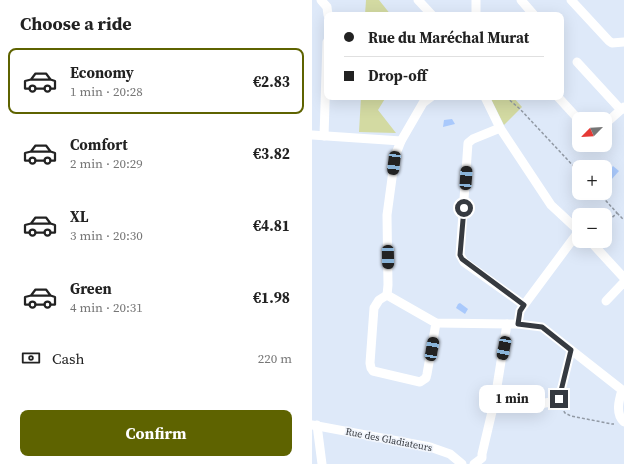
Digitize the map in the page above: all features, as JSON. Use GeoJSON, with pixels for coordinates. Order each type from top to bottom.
{"type":"FeatureCollection","features":[{"type":"Feature","properties":{"kind":"street"},"geometry":{"type":"LineString","coordinates":[[321,0],[327,7],[328,12]]}},
{"type":"Feature","properties":{"kind":"street"},"geometry":{"type":"LineString","coordinates":[[418,0],[429,12]]}},
{"type":"Feature","properties":{"kind":"street"},"geometry":{"type":"LineString","coordinates":[[521,0],[531,12]]}},
{"type":"Feature","properties":{"kind":"street"},"geometry":{"type":"LineString","coordinates":[[571,0],[609,41],[612,43],[624,42]]}},
{"type":"Feature","properties":{"kind":"street"},"geometry":{"type":"LineString","coordinates":[[577,62],[622,108],[612,117]]}},
{"type":"Feature","properties":{"kind":"street"},"geometry":{"type":"LineString","coordinates":[[324,136],[325,100]]}},
{"type":"Feature","properties":{"kind":"street"},"geometry":{"type":"LineString","coordinates":[[427,100],[423,103],[401,141],[394,163],[387,215],[388,285],[387,294],[379,300],[374,308],[370,363],[373,371],[420,382],[423,381],[427,374],[436,323]]}},
{"type":"Feature","properties":{"kind":"street"},"geometry":{"type":"LineString","coordinates":[[486,100],[500,128],[551,205],[572,224]]}},
{"type":"Feature","properties":{"kind":"street"},"geometry":{"type":"LineString","coordinates":[[561,100],[572,112]]}},
{"type":"Feature","properties":{"kind":"street"},"geometry":{"type":"LineString","coordinates":[[500,128],[473,139],[468,143],[460,255],[464,262],[524,305]]}},
{"type":"Feature","properties":{"kind":"street"},"geometry":{"type":"LineString","coordinates":[[312,135],[401,141]]}},
{"type":"Feature","properties":{"kind":"street"},"geometry":{"type":"LineString","coordinates":[[518,324],[520,311],[572,240]]}},
{"type":"Feature","properties":{"kind":"street"},"geometry":{"type":"LineString","coordinates":[[596,248],[624,278]]}},
{"type":"Feature","properties":{"kind":"street"},"geometry":{"type":"LineString","coordinates":[[606,300],[624,282]]}},
{"type":"Feature","properties":{"kind":"street"},"geometry":{"type":"LineString","coordinates":[[387,294],[436,323],[518,324],[542,327],[623,390],[618,414],[622,420]]}},
{"type":"Feature","properties":{"kind":"street"},"geometry":{"type":"LineString","coordinates":[[474,464],[485,461],[482,454],[495,399],[508,324]]}},
{"type":"Feature","properties":{"kind":"street"},"geometry":{"type":"LineString","coordinates":[[495,399],[529,406],[556,401],[559,399],[571,350]]}},
{"type":"Feature","properties":{"kind":"street"},"geometry":{"type":"LineString","coordinates":[[314,425],[322,464]]}},
{"type":"Feature","properties":{"kind":"street","name":"Rue des Gladiateurs"},"geometry":{"type":"LineString","coordinates":[[314,425],[430,447],[450,454],[462,464]]}},
{"type":"Feature","properties":{"kind":"path"},"geometry":{"type":"LineString","coordinates":[[510,100],[520,109],[572,165]]}},
{"type":"Feature","properties":{"kind":"path"},"geometry":{"type":"LineString","coordinates":[[605,200],[624,220]]}},
{"type":"Feature","properties":{"kind":"path"},"geometry":{"type":"LineString","coordinates":[[612,218],[617,213]]}},
{"type":"Feature","properties":{"kind":"path"},"geometry":{"type":"LineString","coordinates":[[556,401],[565,413],[571,416],[612,424],[622,420]]}},
{"type":"Feature","properties":{"kind":"green space"},"geometry":{"type":"Polygon","coordinates":[[[366,0],[379,0],[389,12],[365,12],[366,0]]]}},
{"type":"Feature","properties":{"kind":"green space"},"geometry":{"type":"Polygon","coordinates":[[[361,100],[384,100],[378,110],[396,133],[359,132],[361,100]]]}},
{"type":"Feature","properties":{"kind":"green space"},"geometry":{"type":"Polygon","coordinates":[[[492,100],[516,100],[522,107],[504,125],[492,100]]]}},
{"type":"Feature","properties":{"kind":"water"},"geometry":{"type":"Polygon","coordinates":[[[452,119],[455,124],[443,127],[444,120],[452,119]]]}},
{"type":"Feature","properties":{"kind":"water"},"geometry":{"type":"Polygon","coordinates":[[[613,166],[619,171],[612,179],[613,166]]]}},
{"type":"Feature","properties":{"kind":"water"},"geometry":{"type":"Polygon","coordinates":[[[460,303],[468,309],[465,314],[456,308],[460,303]]]}},
{"type":"Feature","properties":{"kind":"route"},"geometry":{"type":"LineString","coordinates":[[464,208],[460,255],[464,262],[524,305],[520,311],[518,324],[542,327],[571,350],[559,399]]}}]}
